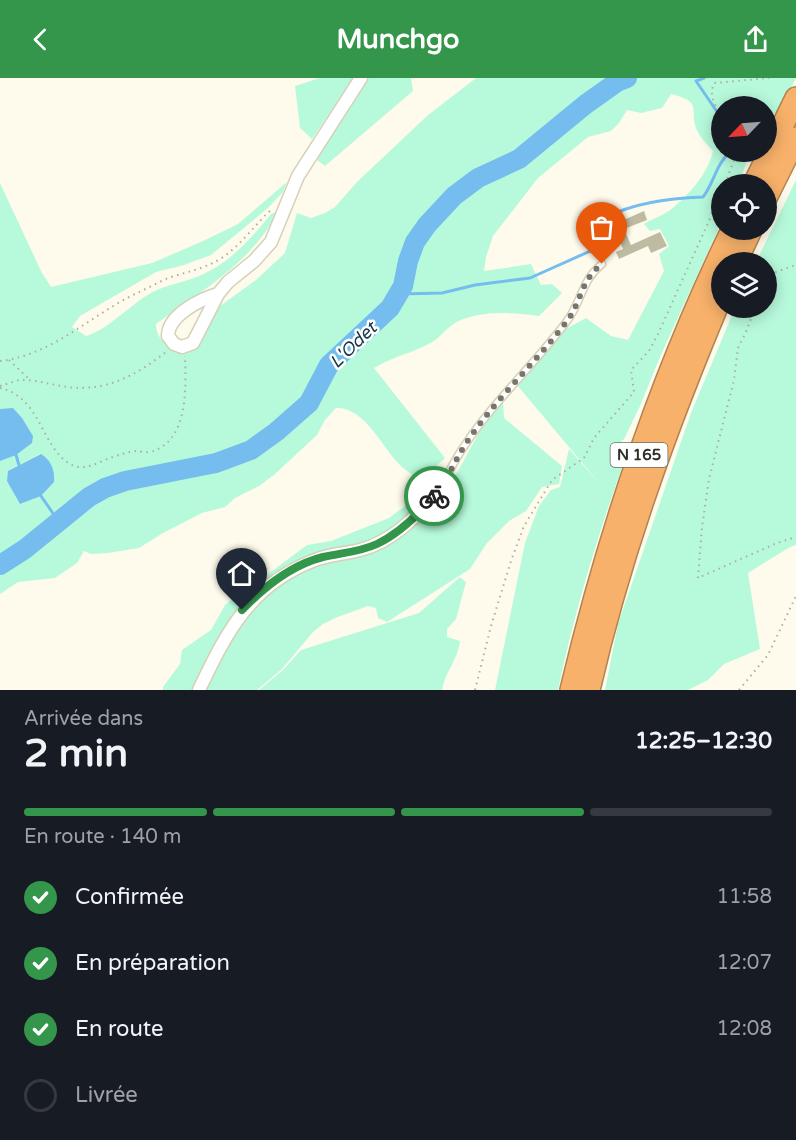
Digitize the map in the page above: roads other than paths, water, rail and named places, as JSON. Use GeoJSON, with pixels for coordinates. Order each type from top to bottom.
{"type":"FeatureCollection","features":[{"type":"Feature","properties":{"kind":"highway"},"geometry":{"type":"LineString","coordinates":[[759,174],[796,98]]}},
{"type":"Feature","properties":{"kind":"highway"},"geometry":{"type":"LineString","coordinates":[[777,176],[796,138]]}},
{"type":"Feature","properties":{"kind":"highway","name":"N 165"},"geometry":{"type":"LineString","coordinates":[[571,690],[591,609],[642,446],[685,333],[727,240]]}},
{"type":"Feature","properties":{"kind":"highway","name":"N 165"},"geometry":{"type":"LineString","coordinates":[[589,690],[612,599],[630,540],[684,388],[713,318]]}},
{"type":"Feature","properties":{"kind":"street"},"geometry":{"type":"LineString","coordinates":[[218,294],[206,298],[172,323],[168,336],[180,346],[193,344],[218,294],[271,242],[298,176],[361,78]]}},
{"type":"Feature","properties":{"kind":"street"},"geometry":{"type":"LineString","coordinates":[[199,690],[230,628],[242,610],[271,584],[286,573],[318,559],[367,548],[383,541],[405,526],[437,493]]}},
{"type":"Feature","properties":{"kind":"lane"},"geometry":{"type":"LineString","coordinates":[[437,493],[465,445],[515,380],[568,319],[586,281],[591,273],[602,264]]}},
{"type":"Feature","properties":{"kind":"water"},"geometry":{"type":"Polygon","coordinates":[[[13,408],[33,436],[32,443],[16,455],[0,461],[0,409],[13,408]]]}},
{"type":"Feature","properties":{"kind":"water"},"geometry":{"type":"Polygon","coordinates":[[[41,454],[52,466],[54,482],[41,496],[20,504],[7,481],[8,471],[41,454]]]}},
{"type":"Feature","properties":{"kind":"waterway","name":"L'Odet"},"geometry":{"type":"LineString","coordinates":[[616,78],[617,82]]}},
{"type":"Feature","properties":{"kind":"waterway","name":"L'Odet"},"geometry":{"type":"LineString","coordinates":[[0,565],[25,549],[89,497],[105,488],[125,481],[216,463],[251,450],[276,432],[309,403],[329,365],[390,308],[403,286],[415,242],[427,225],[454,196],[478,178],[519,159],[586,104],[617,82],[627,78]]}},
{"type":"Feature","properties":{"kind":"waterway"},"geometry":{"type":"LineString","coordinates":[[704,78],[696,81],[711,103]]}},
{"type":"Feature","properties":{"kind":"waterway"},"geometry":{"type":"LineString","coordinates":[[399,294],[442,293],[475,285],[530,278],[606,244],[608,241],[605,223],[607,217],[654,202],[703,197],[721,162]]}},
{"type":"Feature","properties":{"kind":"waterway"},"geometry":{"type":"LineString","coordinates":[[16,455],[19,465]]}},
{"type":"Feature","properties":{"kind":"waterway"},"geometry":{"type":"LineString","coordinates":[[41,496],[59,522]]}}]}
